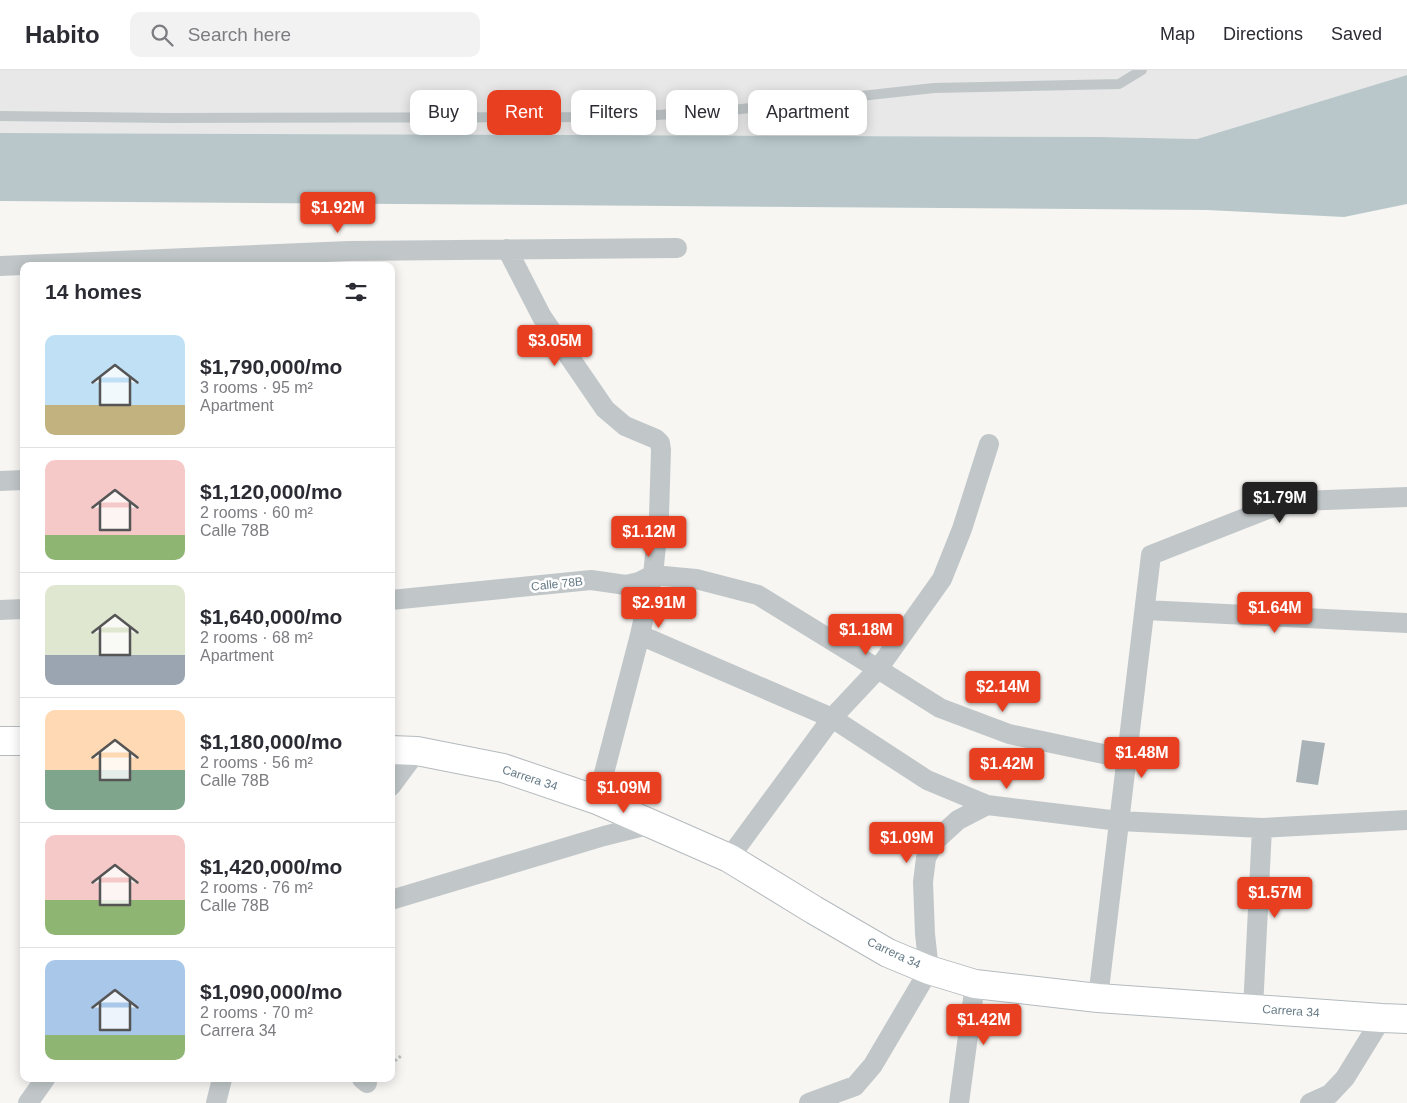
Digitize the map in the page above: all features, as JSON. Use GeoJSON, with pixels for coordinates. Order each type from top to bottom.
{"type":"FeatureCollection","features":[{"type":"Feature","properties":{"kind":"main road"},"geometry":{"type":"LineString","coordinates":[[0,741],[20,741]]}},
{"type":"Feature","properties":{"kind":"main road","name":"Carrera 34"},"geometry":{"type":"LineString","coordinates":[[404,750],[503,768],[597,800],[729,858],[888,953],[929,970],[975,984],[1098,998],[1394,1018]]}},
{"type":"Feature","properties":{"kind":"street"},"geometry":{"type":"LineString","coordinates":[[174,262],[349,258],[507,249],[677,248]]}},
{"type":"Feature","properties":{"kind":"street"},"geometry":{"type":"LineString","coordinates":[[507,249],[542,317],[605,409],[625,426],[656,439],[660,443],[659,516],[653,575],[640,635],[597,800]]}},
{"type":"Feature","properties":{"kind":"street"},"geometry":{"type":"LineString","coordinates":[[0,266],[20,266]]}},
{"type":"Feature","properties":{"kind":"street"},"geometry":{"type":"LineString","coordinates":[[729,858],[832,718],[878,669],[942,579],[962,529],[989,444]]}},
{"type":"Feature","properties":{"kind":"street"},"geometry":{"type":"LineString","coordinates":[[0,481],[20,480]]}},
{"type":"Feature","properties":{"kind":"street"},"geometry":{"type":"LineString","coordinates":[[1098,998],[1151,555],[1268,509],[1300,502],[1407,497]]}},
{"type":"Feature","properties":{"kind":"street","name":"Calle 78B"},"geometry":{"type":"LineString","coordinates":[[395,600],[591,580],[626,585],[639,582],[653,575],[696,579],[758,595],[940,708],[1009,734],[1127,759]]}},
{"type":"Feature","properties":{"kind":"street"},"geometry":{"type":"LineString","coordinates":[[0,610],[20,609]]}},
{"type":"Feature","properties":{"kind":"street"},"geometry":{"type":"LineString","coordinates":[[1145,610],[1407,623]]}},
{"type":"Feature","properties":{"kind":"street"},"geometry":{"type":"LineString","coordinates":[[640,635],[832,718],[926,780],[986,805],[1119,821],[1262,828],[1407,820]]}},
{"type":"Feature","properties":{"kind":"street"},"geometry":{"type":"LineString","coordinates":[[395,775],[404,750]]}},
{"type":"Feature","properties":{"kind":"street"},"geometry":{"type":"LineString","coordinates":[[809,1103],[855,1086],[873,1065],[929,970],[925,934],[923,882],[926,858],[935,841],[958,820],[986,805]]}},
{"type":"Feature","properties":{"kind":"street"},"geometry":{"type":"LineString","coordinates":[[395,899],[595,839],[652,824]]}},
{"type":"Feature","properties":{"kind":"street"},"geometry":{"type":"LineString","coordinates":[[1254,1008],[1262,828]]}},
{"type":"Feature","properties":{"kind":"street"},"geometry":{"type":"LineString","coordinates":[[959,1103],[975,984]]}},
{"type":"Feature","properties":{"kind":"street"},"geometry":{"type":"LineString","coordinates":[[1310,1103],[1330,1094],[1394,1018]]}},
{"type":"Feature","properties":{"kind":"street"},"geometry":{"type":"LineString","coordinates":[[28,1103],[43,1082]]}},
{"type":"Feature","properties":{"kind":"street"},"geometry":{"type":"LineString","coordinates":[[216,1103],[221,1082]]}},
{"type":"Feature","properties":{"kind":"lane"},"geometry":{"type":"LineString","coordinates":[[0,116],[159,118],[624,116],[723,111],[934,88],[1119,84],[1142,70]]}},
{"type":"Feature","properties":{"kind":"path"},"geometry":{"type":"LineString","coordinates":[[395,1061],[401,1056]]}},
{"type":"Feature","properties":{"kind":"shaded area"},"geometry":{"type":"Polygon","coordinates":[[[0,70],[1407,70],[1407,75],[1197,139],[550,135],[561,135],[561,90],[487,90],[487,135],[477,135],[477,90],[410,90],[410,134],[0,133],[0,70]]]}},
{"type":"Feature","properties":{"kind":"shaded area"},"geometry":{"type":"Polygon","coordinates":[[[1407,75],[1407,204],[1344,217],[1207,210],[0,201],[0,133],[1100,137],[1197,139],[1407,75]]]}},
{"type":"Feature","properties":{"kind":"building"},"geometry":{"type":"Polygon","coordinates":[[[1302,740],[1325,743],[1318,785],[1296,782],[1302,740]]]}}]}
